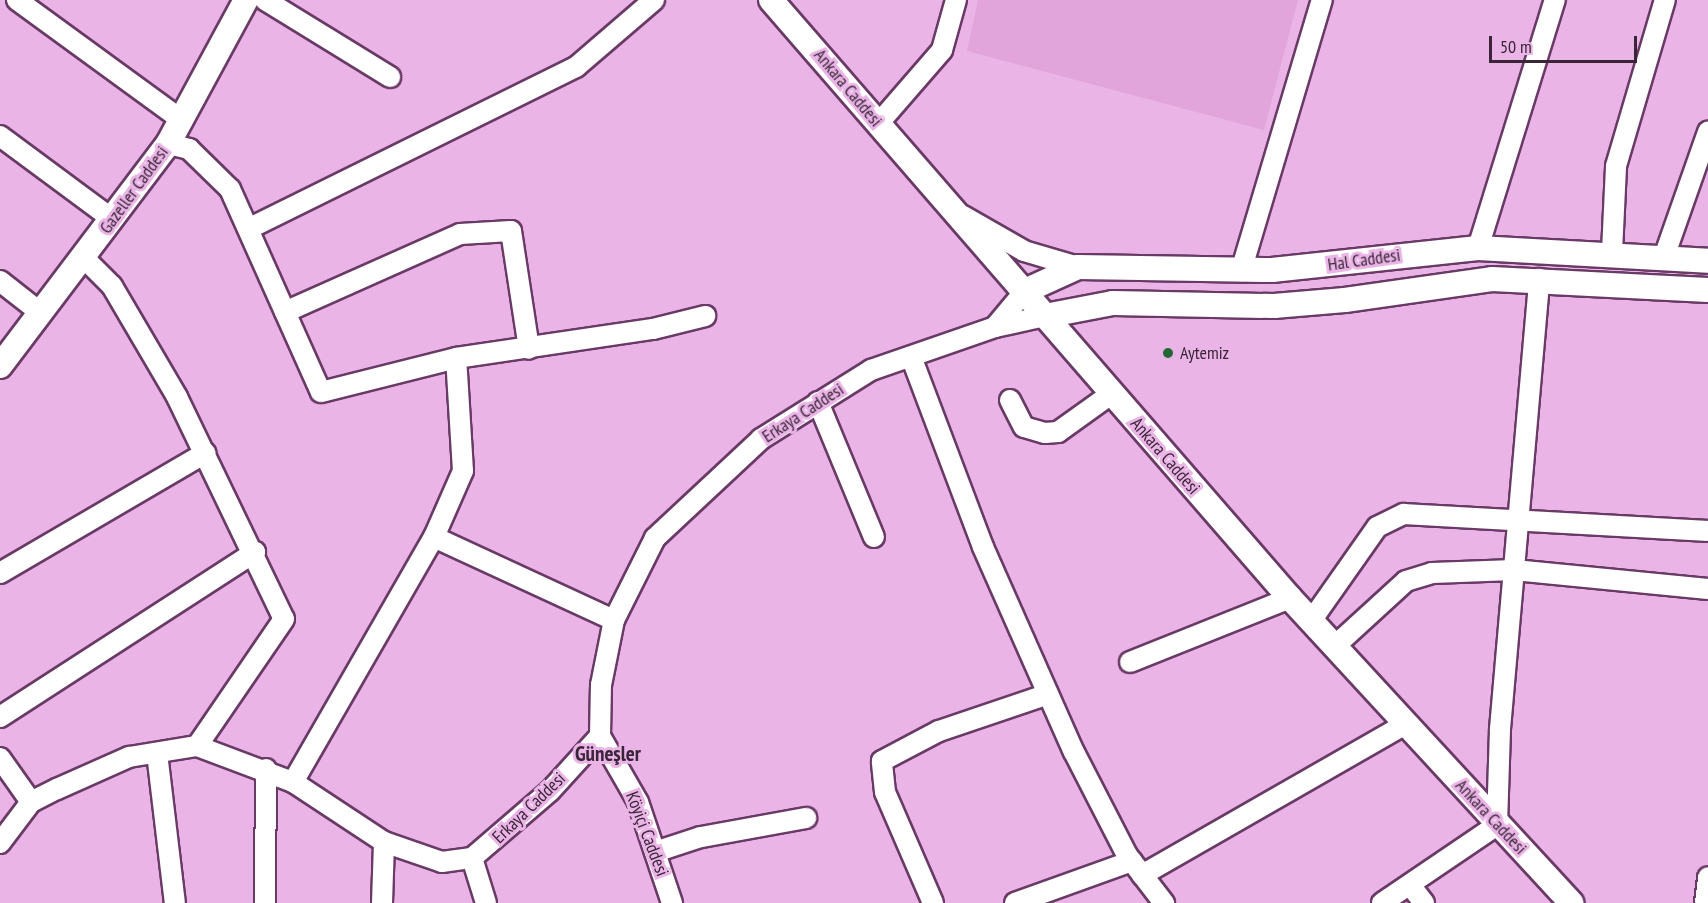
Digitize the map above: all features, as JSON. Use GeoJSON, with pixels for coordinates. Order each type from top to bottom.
{"type":"FeatureCollection","features":[{"type":"Feature","properties":{"kind":"street"},"geometry":{"type":"LineString","coordinates":[[17,0],[183,121]]}},
{"type":"Feature","properties":{"kind":"street","name":"Gazeller Caddesi"},"geometry":{"type":"LineString","coordinates":[[0,366],[84,258],[168,144],[183,121],[246,0]]}},
{"type":"Feature","properties":{"kind":"street"},"geometry":{"type":"LineString","coordinates":[[265,0],[390,77]]}},
{"type":"Feature","properties":{"kind":"street"},"geometry":{"type":"LineString","coordinates":[[250,228],[576,68],[654,0]]}},
{"type":"Feature","properties":{"kind":"street","name":"Ankara Caddesi"},"geometry":{"type":"LineString","coordinates":[[771,0],[949,208],[1024,291],[1290,598],[1336,645],[1570,903]]}},
{"type":"Feature","properties":{"kind":"street"},"geometry":{"type":"LineString","coordinates":[[878,124],[942,50],[956,0]]}},
{"type":"Feature","properties":{"kind":"street"},"geometry":{"type":"LineString","coordinates":[[1241,270],[1322,0]]}},
{"type":"Feature","properties":{"kind":"street"},"geometry":{"type":"LineString","coordinates":[[1478,248],[1555,0]]}},
{"type":"Feature","properties":{"kind":"street"},"geometry":{"type":"LineString","coordinates":[[1612,252],[1616,166],[1665,0]]}},
{"type":"Feature","properties":{"kind":"street"},"geometry":{"type":"LineString","coordinates":[[1665,257],[1708,132]]}},
{"type":"Feature","properties":{"kind":"street"},"geometry":{"type":"LineString","coordinates":[[0,136],[112,219]]}},
{"type":"Feature","properties":{"kind":"street"},"geometry":{"type":"LineString","coordinates":[[168,144],[189,149],[211,168],[250,228],[321,392],[456,358],[529,349],[705,316]]}},
{"type":"Feature","properties":{"kind":"street"},"geometry":{"type":"LineString","coordinates":[[949,208],[1024,251],[1078,267]]}},
{"type":"Feature","properties":{"kind":"street"},"geometry":{"type":"LineString","coordinates":[[285,312],[460,234],[511,231],[529,349]]}},
{"type":"Feature","properties":{"kind":"street","name":"Hal Caddesi"},"geometry":{"type":"LineString","coordinates":[[1024,291],[1078,267],[1241,270],[1478,248],[1612,252],[1708,261]]}},
{"type":"Feature","properties":{"kind":"street"},"geometry":{"type":"LineString","coordinates":[[84,258],[112,286],[139,329],[255,552],[284,619],[196,746]]}},
{"type":"Feature","properties":{"kind":"street","name":"Hal Caddesi"},"geometry":{"type":"LineString","coordinates":[[1045,316],[1113,303],[1274,306],[1492,279],[1539,279],[1708,290]]}},
{"type":"Feature","properties":{"kind":"street"},"geometry":{"type":"LineString","coordinates":[[1382,903],[1497,825],[1514,570],[1539,279]]}},
{"type":"Feature","properties":{"kind":"street"},"geometry":{"type":"LineString","coordinates":[[0,281],[40,313]]}},
{"type":"Feature","properties":{"kind":"street"},"geometry":{"type":"LineString","coordinates":[[995,327],[1024,291]]}},
{"type":"Feature","properties":{"kind":"street","name":"Erkaya Caddesi"},"geometry":{"type":"LineString","coordinates":[[472,858],[550,791],[600,736],[601,685],[614,620],[655,538],[761,439],[871,370],[912,359],[995,327],[1045,316]]}},
{"type":"Feature","properties":{"kind":"street"},"geometry":{"type":"LineString","coordinates":[[292,782],[434,537],[463,471],[456,358]]}},
{"type":"Feature","properties":{"kind":"street"},"geometry":{"type":"LineString","coordinates":[[912,359],[982,547],[1048,694],[1137,868],[1164,903]]}},
{"type":"Feature","properties":{"kind":"street"},"geometry":{"type":"LineString","coordinates":[[1010,400],[1024,427],[1045,433],[1058,432],[1111,394]]}},
{"type":"Feature","properties":{"kind":"street"},"geometry":{"type":"LineString","coordinates":[[818,402],[874,537]]}},
{"type":"Feature","properties":{"kind":"street"},"geometry":{"type":"LineString","coordinates":[[0,573],[205,453]]}},
{"type":"Feature","properties":{"kind":"street"},"geometry":{"type":"LineString","coordinates":[[1311,621],[1377,527],[1404,514],[1519,517],[1708,531]]}},
{"type":"Feature","properties":{"kind":"street"},"geometry":{"type":"LineString","coordinates":[[434,537],[614,620]]}},
{"type":"Feature","properties":{"kind":"street"},"geometry":{"type":"LineString","coordinates":[[0,717],[255,552]]}},
{"type":"Feature","properties":{"kind":"street"},"geometry":{"type":"LineString","coordinates":[[1336,645],[1406,581],[1432,573],[1514,570],[1708,590]]}},
{"type":"Feature","properties":{"kind":"street"},"geometry":{"type":"LineString","coordinates":[[1130,662],[1290,598]]}},
{"type":"Feature","properties":{"kind":"street"},"geometry":{"type":"LineString","coordinates":[[933,903],[885,792],[882,761],[939,731],[1048,694]]}},
{"type":"Feature","properties":{"kind":"street"},"geometry":{"type":"LineString","coordinates":[[1015,903],[1137,868],[1406,724]]}},
{"type":"Feature","properties":{"kind":"street","name":"Köyiçi Caddesi"},"geometry":{"type":"LineString","coordinates":[[600,736],[638,802],[672,903]]}},
{"type":"Feature","properties":{"kind":"street"},"geometry":{"type":"LineString","coordinates":[[0,843],[31,802],[129,757],[196,746],[266,770],[292,782],[384,842],[442,862],[472,858],[486,903]]}},
{"type":"Feature","properties":{"kind":"street"},"geometry":{"type":"LineString","coordinates":[[157,753],[175,903]]}},
{"type":"Feature","properties":{"kind":"street"},"geometry":{"type":"LineString","coordinates":[[0,758],[31,802]]}},
{"type":"Feature","properties":{"kind":"street"},"geometry":{"type":"LineString","coordinates":[[265,903],[266,770]]}},
{"type":"Feature","properties":{"kind":"street"},"geometry":{"type":"LineString","coordinates":[[655,852],[701,837],[806,818]]}},
{"type":"Feature","properties":{"kind":"street"},"geometry":{"type":"LineString","coordinates":[[382,903],[384,842]]}},
{"type":"Feature","properties":{"kind":"street"},"geometry":{"type":"LineString","coordinates":[[1705,903],[1708,878]]}},
{"type":"Feature","properties":{"kind":"street"},"geometry":{"type":"LineString","coordinates":[[1410,885],[1424,903]]}},
{"type":"Feature","properties":{"kind":"shaded area"},"geometry":{"type":"Polygon","coordinates":[[[978,0],[1298,0],[1264,130],[967,51],[978,0]]]}},
{"type":"Feature","properties":{"kind":"place","name":"Aytemiz"},"geometry":{"type":"Point","coordinates":[1168,353]}},
{"type":"Feature","properties":{"kind":"district","name":"Güneşler"},"geometry":{"type":"Point","coordinates":[608,754]}}]}
